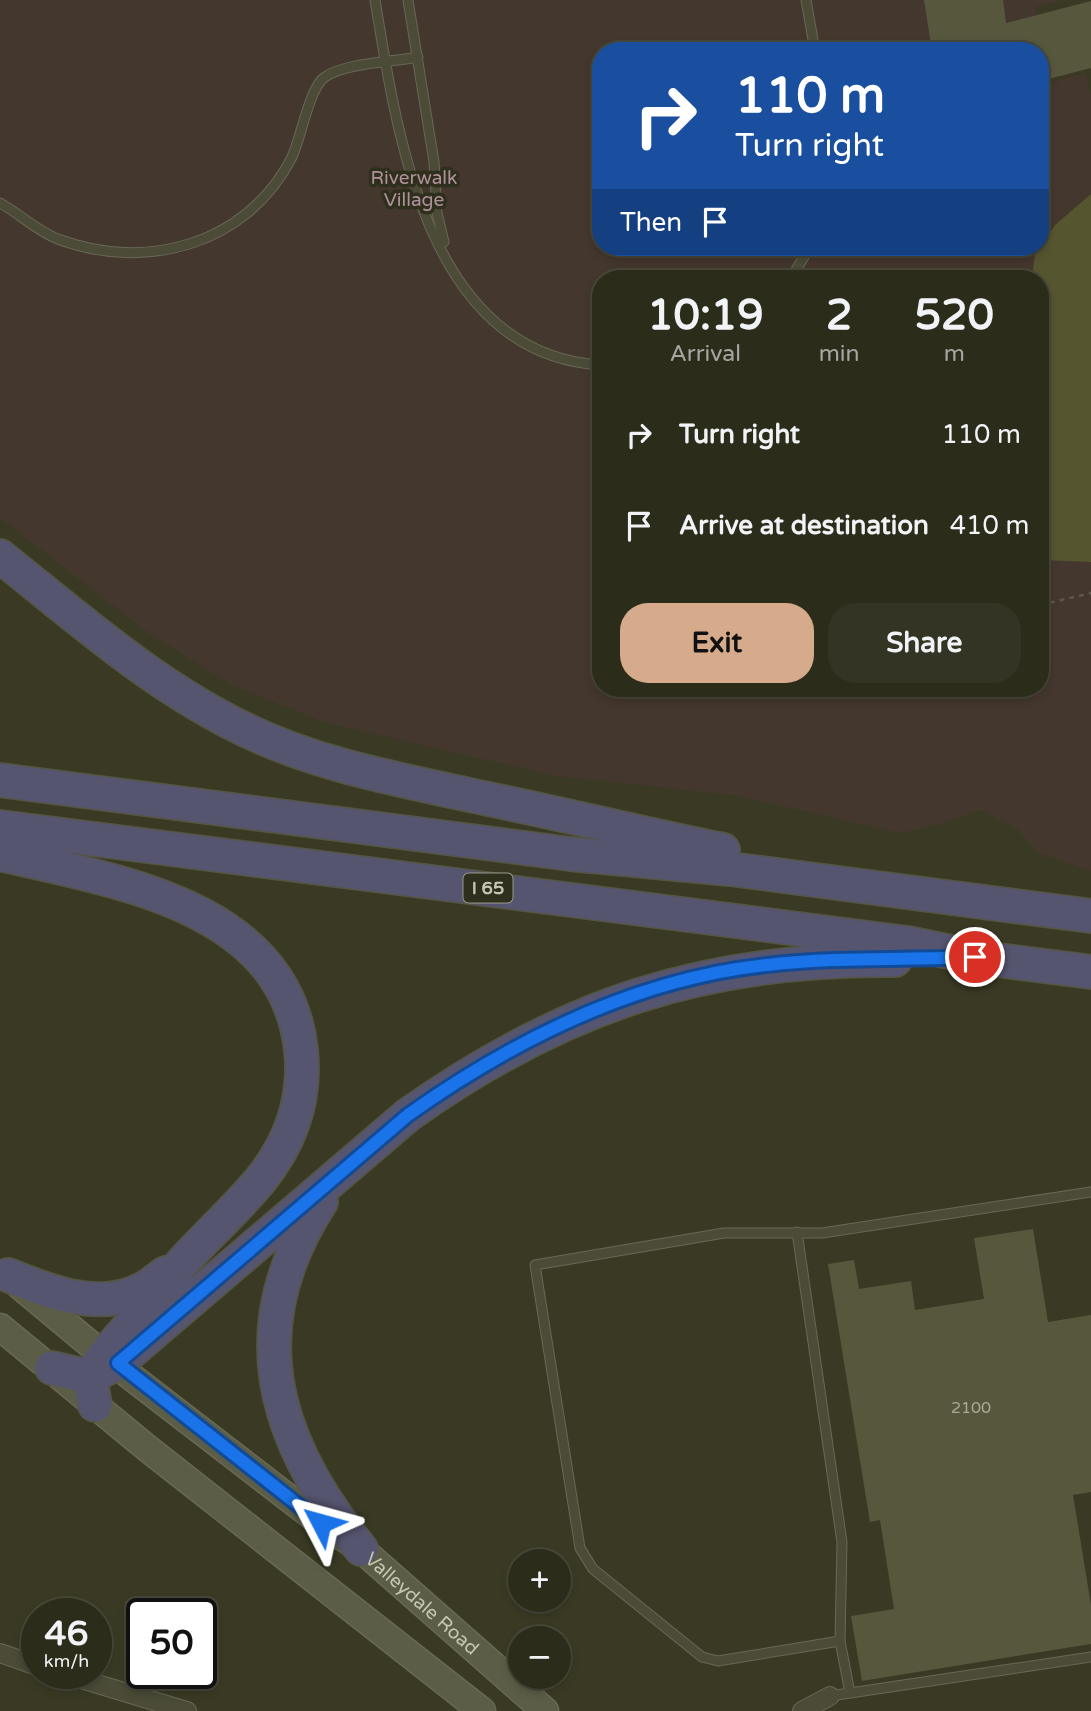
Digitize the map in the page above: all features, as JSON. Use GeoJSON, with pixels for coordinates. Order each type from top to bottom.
{"type":"FeatureCollection","features":[{"type":"Feature","properties":{"kind":"highway"},"geometry":{"type":"LineString","coordinates":[[0,556],[97,636],[145,670],[222,718],[286,747],[371,773],[767,860],[861,885]]}},
{"type":"Feature","properties":{"kind":"highway","name":"I 65"},"geometry":{"type":"LineString","coordinates":[[0,780],[570,854],[861,885],[1091,916]]}},
{"type":"Feature","properties":{"kind":"highway","name":"I 65"},"geometry":{"type":"LineString","coordinates":[[0,827],[169,846],[894,942],[975,957],[1091,972]]}},
{"type":"Feature","properties":{"kind":"highway"},"geometry":{"type":"LineString","coordinates":[[0,854],[148,891],[194,910],[241,941],[262,962],[285,1000],[299,1038],[302,1091],[295,1123],[262,1178],[180,1265],[101,1375]]}},
{"type":"Feature","properties":{"kind":"highway"},"geometry":{"type":"LineString","coordinates":[[52,1368],[101,1375],[408,1115],[450,1085],[521,1043],[605,1005],[688,980],[768,965],[975,957]]}},
{"type":"Feature","properties":{"kind":"highway"},"geometry":{"type":"LineString","coordinates":[[331,1182],[289,1263],[274,1335],[275,1370],[289,1432],[308,1475],[361,1549]]}},
{"type":"Feature","properties":{"kind":"highway"},"geometry":{"type":"LineString","coordinates":[[4,1272],[64,1296],[87,1299],[125,1295],[143,1289],[180,1265]]}},
{"type":"Feature","properties":{"kind":"main road","name":"Valleydale Road"},"geometry":{"type":"LineString","coordinates":[[4,1272],[101,1375],[482,1711]]}},
{"type":"Feature","properties":{"kind":"main road"},"geometry":{"type":"LineString","coordinates":[[0,1327],[52,1368]]}},
{"type":"Feature","properties":{"kind":"main road","name":"Valleydale Road"},"geometry":{"type":"LineString","coordinates":[[101,1375],[361,1549],[545,1711]]}},
{"type":"Feature","properties":{"kind":"street"},"geometry":{"type":"LineString","coordinates":[[0,1653],[21,1660]]}},
{"type":"Feature","properties":{"kind":"street"},"geometry":{"type":"LineString","coordinates":[[112,1688],[187,1711]]}},
{"type":"Feature","properties":{"kind":"street"},"geometry":{"type":"LineString","coordinates":[[802,1711],[830,1696]]}},
{"type":"Feature","properties":{"kind":"lane"},"geometry":{"type":"LineString","coordinates":[[375,0],[392,107],[410,170],[450,267],[477,306],[504,331],[547,354],[592,363]]}},
{"type":"Feature","properties":{"kind":"lane"},"geometry":{"type":"LineString","coordinates":[[408,0],[434,162],[437,213],[450,267]]}},
{"type":"Feature","properties":{"kind":"lane"},"geometry":{"type":"LineString","coordinates":[[806,0],[813,42]]}},
{"type":"Feature","properties":{"kind":"lane"},"geometry":{"type":"LineString","coordinates":[[0,203],[55,238],[93,251],[144,254],[192,244],[240,219],[277,183],[303,133],[320,80],[340,70],[418,57]]}},
{"type":"Feature","properties":{"kind":"lane"},"geometry":{"type":"LineString","coordinates":[[840,1641],[718,1661],[702,1657],[593,1569],[580,1548],[535,1265],[724,1233],[822,1233],[1091,1192]]}},
{"type":"Feature","properties":{"kind":"lane"},"geometry":{"type":"LineString","coordinates":[[797,1232],[842,1542],[840,1641],[850,1693]]}},
{"type":"Feature","properties":{"kind":"lane"},"geometry":{"type":"LineString","coordinates":[[830,1696],[1091,1657]]}},
{"type":"Feature","properties":{"kind":"path"},"geometry":{"type":"LineString","coordinates":[[1049,603],[1091,593]]}},
{"type":"Feature","properties":{"kind":"green space","name":"Riverwalk Village"},"geometry":{"type":"Polygon","coordinates":[[[0,0],[1065,0],[1035,7],[1041,42],[592,42],[592,256],[1049,256],[1049,83],[1086,73],[1091,95],[1091,871],[1039,853],[1015,827],[980,810],[943,823],[901,833],[733,795],[556,776],[324,722],[232,685],[150,634],[0,518],[0,0]]]}},
{"type":"Feature","properties":{"kind":"shaded area"},"geometry":{"type":"Polygon","coordinates":[[[1091,194],[1091,562],[1049,560],[1049,270],[1033,270],[1035,256],[1049,256],[1049,234],[1055,225],[1091,194]]]}},
{"type":"Feature","properties":{"kind":"building"},"geometry":{"type":"Polygon","coordinates":[[[924,0],[1003,0],[1006,23],[1091,1],[1091,68],[1049,79],[1049,42],[931,42],[924,0]]]}},
{"type":"Feature","properties":{"kind":"building"},"geometry":{"type":"Polygon","coordinates":[[[1033,1229],[1048,1322],[1091,1315],[1091,1492],[1073,1495],[1091,1605],[1091,1644],[862,1681],[851,1616],[894,1609],[880,1520],[870,1522],[828,1264],[854,1260],[859,1289],[911,1281],[915,1310],[984,1299],[974,1238],[1033,1229]]]}},
{"type":"Feature","properties":{"kind":"route"},"geometry":{"type":"LineString","coordinates":[[321,1523],[118,1363],[408,1115],[450,1085],[556,1025],[645,992],[736,969],[854,959],[975,957]]}}]}
